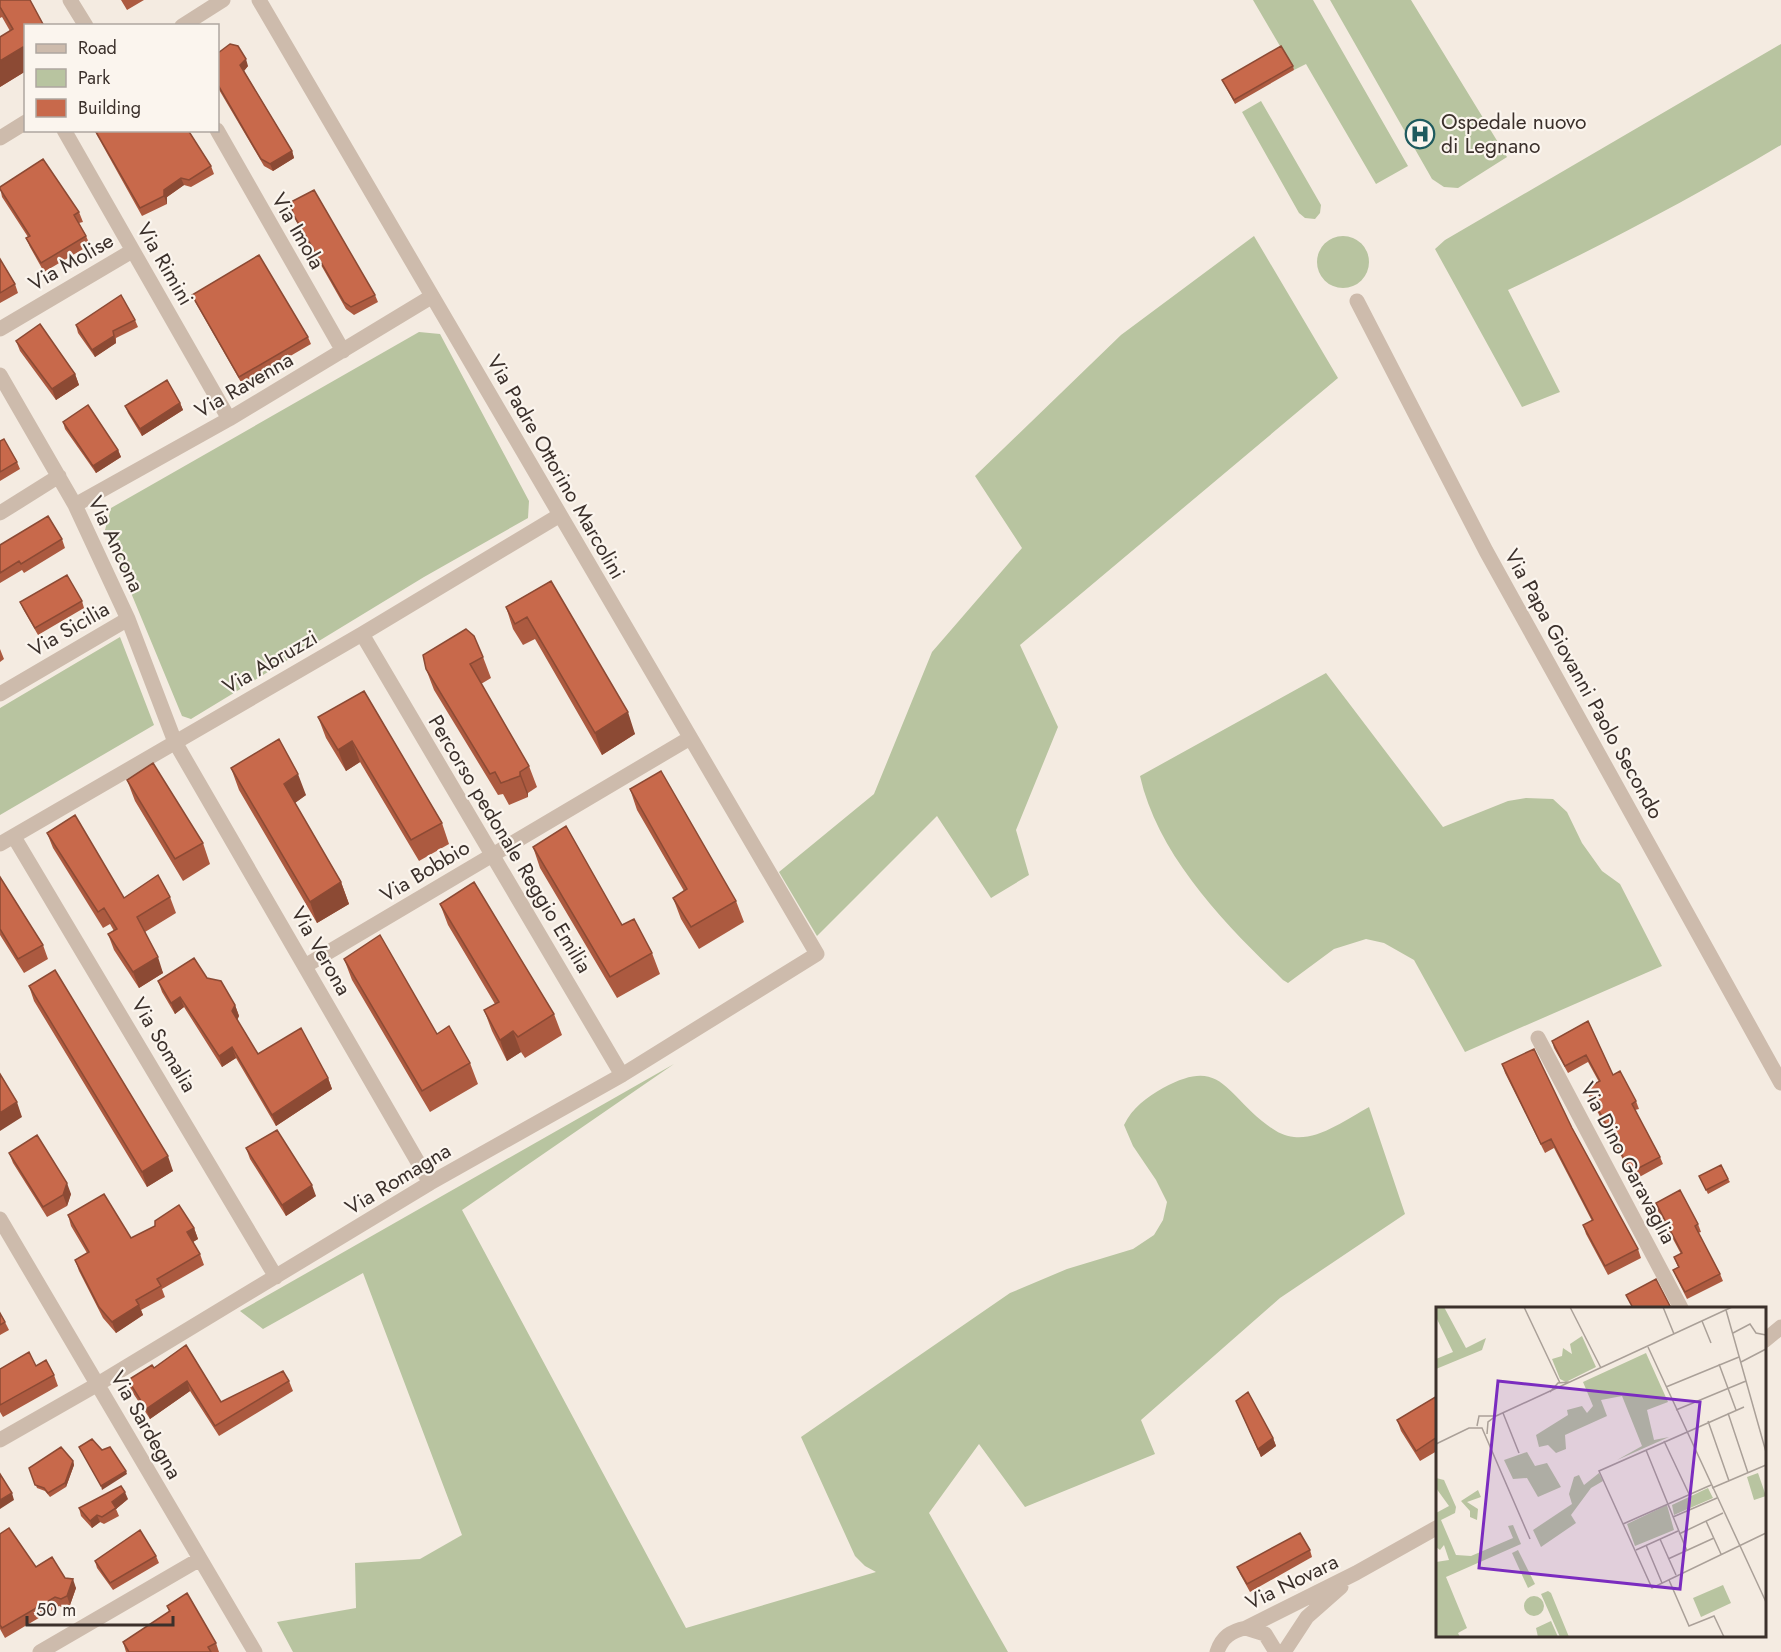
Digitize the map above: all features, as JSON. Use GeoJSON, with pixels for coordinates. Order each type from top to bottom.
{"type":"FeatureCollection","features":[{"type":"Feature","properties":{"kind":"street"},"geometry":{"type":"LineString","coordinates":[[70,0],[85,24]]}},
{"type":"Feature","properties":{"kind":"street"},"geometry":{"type":"LineString","coordinates":[[185,24],[223,0]]}},
{"type":"Feature","properties":{"kind":"street","name":"Via Padre Ottorino Marcolini"},"geometry":{"type":"LineString","coordinates":[[259,0],[817,954]]}},
{"type":"Feature","properties":{"kind":"street"},"geometry":{"type":"LineString","coordinates":[[0,138],[24,123]]}},
{"type":"Feature","properties":{"kind":"street","name":"Via Rimini"},"geometry":{"type":"LineString","coordinates":[[65,132],[229,419]]}},
{"type":"Feature","properties":{"kind":"street","name":"Via Imola"},"geometry":{"type":"LineString","coordinates":[[218,132],[343,351]]}},
{"type":"Feature","properties":{"kind":"street","name":"Via Molise"},"geometry":{"type":"LineString","coordinates":[[0,329],[132,251]]}},
{"type":"Feature","properties":{"kind":"street","name":"Via Ravenna"},"geometry":{"type":"LineString","coordinates":[[75,505],[229,419],[431,297]]}},
{"type":"Feature","properties":{"kind":"street","name":"Via Papa Giovanni Paolo Secondo"},"geometry":{"type":"LineString","coordinates":[[1357,301],[1486,551],[1781,1083]]}},
{"type":"Feature","properties":{"kind":"street","name":"Via Ancona"},"geometry":{"type":"LineString","coordinates":[[0,375],[75,505],[128,619],[175,742]]}},
{"type":"Feature","properties":{"kind":"street"},"geometry":{"type":"LineString","coordinates":[[0,513],[59,476]]}},
{"type":"Feature","properties":{"kind":"street","name":"Via Abruzzi"},"geometry":{"type":"LineString","coordinates":[[0,844],[362,634],[560,515]]}},
{"type":"Feature","properties":{"kind":"street","name":"Via Sicilia"},"geometry":{"type":"LineString","coordinates":[[0,694],[128,619]]}},
{"type":"Feature","properties":{"kind":"street","name":"Percorso pedonale Reggio Emilia"},"geometry":{"type":"LineString","coordinates":[[362,634],[622,1075]]}},
{"type":"Feature","properties":{"kind":"street","name":"Via Bobbio"},"geometry":{"type":"LineString","coordinates":[[306,966],[690,738]]}},
{"type":"Feature","properties":{"kind":"street","name":"Via Verona"},"geometry":{"type":"LineString","coordinates":[[175,742],[430,1183]]}},
{"type":"Feature","properties":{"kind":"street","name":"Via Somalia"},"geometry":{"type":"LineString","coordinates":[[14,837],[276,1277]]}},
{"type":"Feature","properties":{"kind":"street","name":"Via Romagna"},"geometry":{"type":"LineString","coordinates":[[0,1440],[115,1374],[430,1183],[622,1075],[817,954]]}},
{"type":"Feature","properties":{"kind":"street","name":"Via Dino Garavaglia"},"geometry":{"type":"LineString","coordinates":[[1538,1038],[1680,1307]]}},
{"type":"Feature","properties":{"kind":"street","name":"Via Sardegna"},"geometry":{"type":"LineString","coordinates":[[0,1219],[255,1652]]}},
{"type":"Feature","properties":{"kind":"street"},"geometry":{"type":"LineString","coordinates":[[1771,1339],[1781,1327]]}},
{"type":"Feature","properties":{"kind":"street","name":"Via Novara"},"geometry":{"type":"LineString","coordinates":[[1217,1652],[1227,1636],[1356,1573],[1436,1528]]}},
{"type":"Feature","properties":{"kind":"street"},"geometry":{"type":"LineString","coordinates":[[40,1652],[200,1559]]}},
{"type":"Feature","properties":{"kind":"street","name":"Via Novara"},"geometry":{"type":"LineString","coordinates":[[1284,1652],[1307,1617],[1356,1573]]}},
{"type":"Feature","properties":{"kind":"street","name":"Via Novara"},"geometry":{"type":"LineString","coordinates":[[1246,1628],[1265,1634],[1276,1652]]}},
{"type":"Feature","properties":{"kind":"green space"},"geometry":{"type":"Polygon","coordinates":[[[1253,0],[1313,0],[1408,166],[1376,184],[1306,64],[1294,70],[1253,0]]]}},
{"type":"Feature","properties":{"kind":"green space"},"geometry":{"type":"Polygon","coordinates":[[[1330,0],[1411,0],[1507,157],[1458,188],[1444,187],[1432,179],[1330,0]]]}},
{"type":"Feature","properties":{"kind":"green space"},"geometry":{"type":"Polygon","coordinates":[[[1781,44],[1781,145],[1646,221],[1508,290],[1560,392],[1522,407],[1435,249],[1445,240],[1781,44]]]}},
{"type":"Feature","properties":{"kind":"green space"},"geometry":{"type":"Polygon","coordinates":[[[1261,101],[1321,205],[1320,213],[1315,219],[1305,218],[1299,213],[1242,112],[1261,101]]]}},
{"type":"Feature","properties":{"kind":"green space"},"geometry":{"type":"Polygon","coordinates":[[[1254,236],[1338,378],[1020,645],[1058,727],[1016,830],[1029,875],[991,898],[937,816],[817,936],[779,872],[874,794],[932,652],[1022,548],[975,476],[1121,335],[1254,236]]]}},
{"type":"Feature","properties":{"kind":"green space"},"geometry":{"type":"Polygon","coordinates":[[[1343,236],[1353,238],[1361,244],[1367,252],[1369,262],[1367,272],[1361,280],[1353,286],[1343,288],[1333,286],[1325,280],[1319,272],[1317,262],[1319,252],[1325,244],[1333,238],[1343,236]]]}},
{"type":"Feature","properties":{"kind":"green space"},"geometry":{"type":"Polygon","coordinates":[[[419,332],[440,334],[529,501],[528,518],[424,577],[191,719],[182,716],[105,530],[111,508],[419,332]]]}},
{"type":"Feature","properties":{"kind":"green space"},"geometry":{"type":"Polygon","coordinates":[[[120,637],[154,725],[0,815],[0,708],[120,637]]]}},
{"type":"Feature","properties":{"kind":"green space"},"geometry":{"type":"Polygon","coordinates":[[[1326,673],[1443,827],[1508,801],[1526,798],[1553,799],[1567,812],[1582,843],[1602,871],[1620,884],[1662,966],[1465,1052],[1414,960],[1384,943],[1366,939],[1334,949],[1288,983],[1283,980],[1239,936],[1196,887],[1162,834],[1149,805],[1140,776],[1326,673]]]}},
{"type":"Feature","properties":{"kind":"green space"},"geometry":{"type":"Polygon","coordinates":[[[674,1064],[462,1210],[686,1628],[876,1572],[865,1566],[855,1556],[801,1437],[1010,1293],[1067,1269],[1133,1249],[1154,1235],[1163,1220],[1167,1202],[1156,1180],[1133,1146],[1124,1125],[1140,1104],[1163,1088],[1181,1079],[1196,1076],[1208,1077],[1228,1088],[1269,1126],[1294,1137],[1323,1132],[1369,1107],[1405,1214],[1280,1298],[1141,1420],[1155,1454],[1025,1507],[979,1444],[929,1513],[1008,1652],[293,1652],[277,1622],[356,1608],[355,1563],[420,1559],[462,1535],[363,1273],[263,1329],[240,1311],[674,1064]]]}},
{"type":"Feature","properties":{"kind":"building"},"geometry":{"type":"Polygon","coordinates":[[[0,0],[30,0],[43,24],[24,24],[24,48],[0,61],[0,37],[13,29],[0,7],[0,0]]]}},
{"type":"Feature","properties":{"kind":"building"},"geometry":{"type":"Polygon","coordinates":[[[230,44],[238,46],[246,59],[240,65],[292,151],[270,164],[261,159],[219,87],[219,52],[230,44]]]}},
{"type":"Feature","properties":{"kind":"building"},"geometry":{"type":"Polygon","coordinates":[[[1281,46],[1293,66],[1234,100],[1222,80],[1281,46]]]}},
{"type":"Feature","properties":{"kind":"building"},"geometry":{"type":"Polygon","coordinates":[[[96,132],[189,132],[211,166],[189,180],[181,178],[164,190],[164,196],[140,208],[96,132]]]}},
{"type":"Feature","properties":{"kind":"building"},"geometry":{"type":"Polygon","coordinates":[[[43,159],[79,212],[74,215],[86,236],[41,263],[26,238],[30,236],[0,187],[43,159]]]}},
{"type":"Feature","properties":{"kind":"building"},"geometry":{"type":"Polygon","coordinates":[[[314,190],[375,295],[351,307],[344,302],[293,214],[291,202],[314,190]]]}},
{"type":"Feature","properties":{"kind":"building"},"geometry":{"type":"Polygon","coordinates":[[[259,255],[308,337],[239,377],[192,295],[259,255]]]}},
{"type":"Feature","properties":{"kind":"building"},"geometry":{"type":"Polygon","coordinates":[[[0,259],[15,284],[0,293],[0,259]]]}},
{"type":"Feature","properties":{"kind":"building"},"geometry":{"type":"Polygon","coordinates":[[[121,295],[135,320],[113,331],[114,336],[92,350],[76,325],[121,295]]]}},
{"type":"Feature","properties":{"kind":"building"},"geometry":{"type":"Polygon","coordinates":[[[40,324],[75,374],[52,389],[16,341],[40,324]]]}},
{"type":"Feature","properties":{"kind":"building"},"geometry":{"type":"Polygon","coordinates":[[[167,380],[180,403],[140,429],[125,406],[167,380]]]}},
{"type":"Feature","properties":{"kind":"building"},"geometry":{"type":"Polygon","coordinates":[[[88,405],[118,450],[93,466],[63,422],[88,405]]]}},
{"type":"Feature","properties":{"kind":"building"},"geometry":{"type":"Polygon","coordinates":[[[4,439],[17,462],[0,472],[0,441],[4,439]]]}},
{"type":"Feature","properties":{"kind":"building"},"geometry":{"type":"Polygon","coordinates":[[[48,516],[62,539],[21,564],[19,561],[0,573],[0,545],[48,516]]]}},
{"type":"Feature","properties":{"kind":"building"},"geometry":{"type":"Polygon","coordinates":[[[67,575],[82,601],[35,628],[20,602],[67,575]]]}},
{"type":"Feature","properties":{"kind":"building"},"geometry":{"type":"Polygon","coordinates":[[[551,581],[628,712],[595,733],[527,617],[515,624],[506,607],[551,581]]]}},
{"type":"Feature","properties":{"kind":"building"},"geometry":{"type":"Polygon","coordinates":[[[466,629],[474,636],[483,657],[470,664],[529,766],[520,772],[520,776],[501,783],[495,772],[490,774],[426,669],[423,655],[466,629]]]}},
{"type":"Feature","properties":{"kind":"building"},"geometry":{"type":"Polygon","coordinates":[[[364,691],[442,823],[411,840],[352,741],[338,750],[318,717],[364,691]]]}},
{"type":"Feature","properties":{"kind":"building"},"geometry":{"type":"Polygon","coordinates":[[[279,739],[298,774],[284,784],[341,882],[310,902],[231,768],[279,739]]]}},
{"type":"Feature","properties":{"kind":"building"},"geometry":{"type":"Polygon","coordinates":[[[153,763],[203,843],[175,859],[127,780],[153,763]]]}},
{"type":"Feature","properties":{"kind":"building"},"geometry":{"type":"Polygon","coordinates":[[[661,771],[736,901],[691,927],[673,898],[687,889],[630,789],[661,771]]]}},
{"type":"Feature","properties":{"kind":"building"},"geometry":{"type":"Polygon","coordinates":[[[75,815],[124,898],[158,875],[170,897],[137,917],[158,957],[133,972],[108,934],[117,929],[104,908],[98,912],[47,833],[75,815]]]}},
{"type":"Feature","properties":{"kind":"building"},"geometry":{"type":"Polygon","coordinates":[[[566,826],[622,925],[634,919],[652,953],[610,977],[533,847],[566,826]]]}},
{"type":"Feature","properties":{"kind":"building"},"geometry":{"type":"Polygon","coordinates":[[[0,877],[43,945],[18,959],[0,929],[0,877]]]}},
{"type":"Feature","properties":{"kind":"building"},"geometry":{"type":"Polygon","coordinates":[[[474,882],[554,1014],[518,1037],[513,1031],[500,1040],[484,1010],[499,1002],[440,904],[474,882]]]}},
{"type":"Feature","properties":{"kind":"building"},"geometry":{"type":"Polygon","coordinates":[[[380,935],[437,1034],[449,1026],[470,1063],[422,1091],[344,959],[380,935]]]}},
{"type":"Feature","properties":{"kind":"building"},"geometry":{"type":"Polygon","coordinates":[[[194,958],[207,978],[221,981],[235,1005],[232,1011],[258,1054],[301,1028],[328,1078],[272,1115],[232,1047],[219,1056],[180,997],[171,1003],[158,981],[194,958]]]}},
{"type":"Feature","properties":{"kind":"building"},"geometry":{"type":"Polygon","coordinates":[[[55,970],[168,1156],[142,1172],[29,986],[55,970]]]}},
{"type":"Feature","properties":{"kind":"building"},"geometry":{"type":"Polygon","coordinates":[[[1588,1021],[1613,1075],[1620,1071],[1636,1101],[1632,1104],[1660,1157],[1631,1172],[1587,1088],[1600,1081],[1586,1055],[1565,1066],[1552,1041],[1588,1021]]]}},
{"type":"Feature","properties":{"kind":"building"},"geometry":{"type":"Polygon","coordinates":[[[1534,1049],[1572,1128],[1638,1249],[1605,1266],[1583,1225],[1593,1220],[1551,1139],[1541,1144],[1502,1064],[1534,1049]]]}},
{"type":"Feature","properties":{"kind":"building"},"geometry":{"type":"Polygon","coordinates":[[[0,1074],[17,1102],[0,1113],[0,1074]]]}},
{"type":"Feature","properties":{"kind":"building"},"geometry":{"type":"Polygon","coordinates":[[[277,1130],[312,1185],[282,1205],[246,1148],[277,1130]]]}},
{"type":"Feature","properties":{"kind":"building"},"geometry":{"type":"Polygon","coordinates":[[[37,1135],[67,1183],[63,1195],[43,1207],[9,1153],[37,1135]]]}},
{"type":"Feature","properties":{"kind":"building"},"geometry":{"type":"Polygon","coordinates":[[[1721,1165],[1728,1179],[1706,1190],[1699,1176],[1721,1165]]]}},
{"type":"Feature","properties":{"kind":"building"},"geometry":{"type":"Polygon","coordinates":[[[1680,1190],[1698,1224],[1695,1226],[1720,1274],[1685,1292],[1673,1270],[1679,1267],[1674,1257],[1682,1253],[1656,1203],[1680,1190]]]}},
{"type":"Feature","properties":{"kind":"building"},"geometry":{"type":"Polygon","coordinates":[[[104,1194],[131,1238],[155,1226],[155,1221],[179,1205],[194,1228],[187,1232],[200,1254],[157,1279],[161,1286],[136,1300],[139,1305],[112,1322],[99,1307],[75,1260],[89,1252],[68,1215],[104,1194]]]}},
{"type":"Feature","properties":{"kind":"building"},"geometry":{"type":"Polygon","coordinates":[[[1656,1279],[1670,1307],[1632,1307],[1626,1295],[1656,1279]]]}},
{"type":"Feature","properties":{"kind":"building"},"geometry":{"type":"Polygon","coordinates":[[[0,1313],[5,1322],[0,1325],[0,1313]]]}},
{"type":"Feature","properties":{"kind":"building"},"geometry":{"type":"Polygon","coordinates":[[[186,1345],[221,1402],[283,1371],[289,1381],[215,1426],[187,1381],[146,1409],[128,1380],[152,1365],[154,1368],[186,1345]]]}},
{"type":"Feature","properties":{"kind":"building"},"geometry":{"type":"Polygon","coordinates":[[[29,1352],[36,1366],[46,1360],[54,1375],[0,1405],[0,1369],[29,1352]]]}},
{"type":"Feature","properties":{"kind":"building"},"geometry":{"type":"Polygon","coordinates":[[[1248,1392],[1273,1438],[1258,1449],[1236,1401],[1248,1392]]]}},
{"type":"Feature","properties":{"kind":"building"},"geometry":{"type":"Polygon","coordinates":[[[1436,1397],[1436,1438],[1416,1451],[1397,1420],[1436,1397]]]}},
{"type":"Feature","properties":{"kind":"building"},"geometry":{"type":"Polygon","coordinates":[[[92,1439],[102,1450],[110,1447],[126,1471],[101,1486],[79,1447],[92,1439]]]}},
{"type":"Feature","properties":{"kind":"building"},"geometry":{"type":"Polygon","coordinates":[[[61,1447],[73,1461],[65,1483],[48,1493],[44,1488],[35,1485],[29,1468],[61,1447]]]}},
{"type":"Feature","properties":{"kind":"building"},"geometry":{"type":"Polygon","coordinates":[[[0,1474],[12,1493],[0,1500],[0,1474]]]}},
{"type":"Feature","properties":{"kind":"building"},"geometry":{"type":"Polygon","coordinates":[[[121,1486],[125,1492],[112,1502],[116,1508],[102,1517],[97,1515],[90,1521],[79,1508],[121,1486]]]}},
{"type":"Feature","properties":{"kind":"building"},"geometry":{"type":"Polygon","coordinates":[[[9,1528],[36,1567],[52,1557],[65,1578],[73,1579],[67,1596],[61,1599],[55,1597],[2,1628],[0,1625],[0,1534],[9,1528]]]}},
{"type":"Feature","properties":{"kind":"building"},"geometry":{"type":"Polygon","coordinates":[[[140,1530],[156,1556],[110,1583],[95,1561],[140,1530]]]}},
{"type":"Feature","properties":{"kind":"building"},"geometry":{"type":"Polygon","coordinates":[[[1300,1533],[1310,1550],[1247,1584],[1237,1567],[1300,1533]]]}},
{"type":"Feature","properties":{"kind":"building"},"geometry":{"type":"Polygon","coordinates":[[[187,1593],[216,1643],[208,1647],[211,1652],[129,1652],[123,1642],[170,1611],[167,1606],[187,1593]]]}},
{"type":"Feature","properties":{"kind":"place","name":"Ospedale nuovo di Legnano"},"geometry":{"type":"Point","coordinates":[1420,134]}}]}
